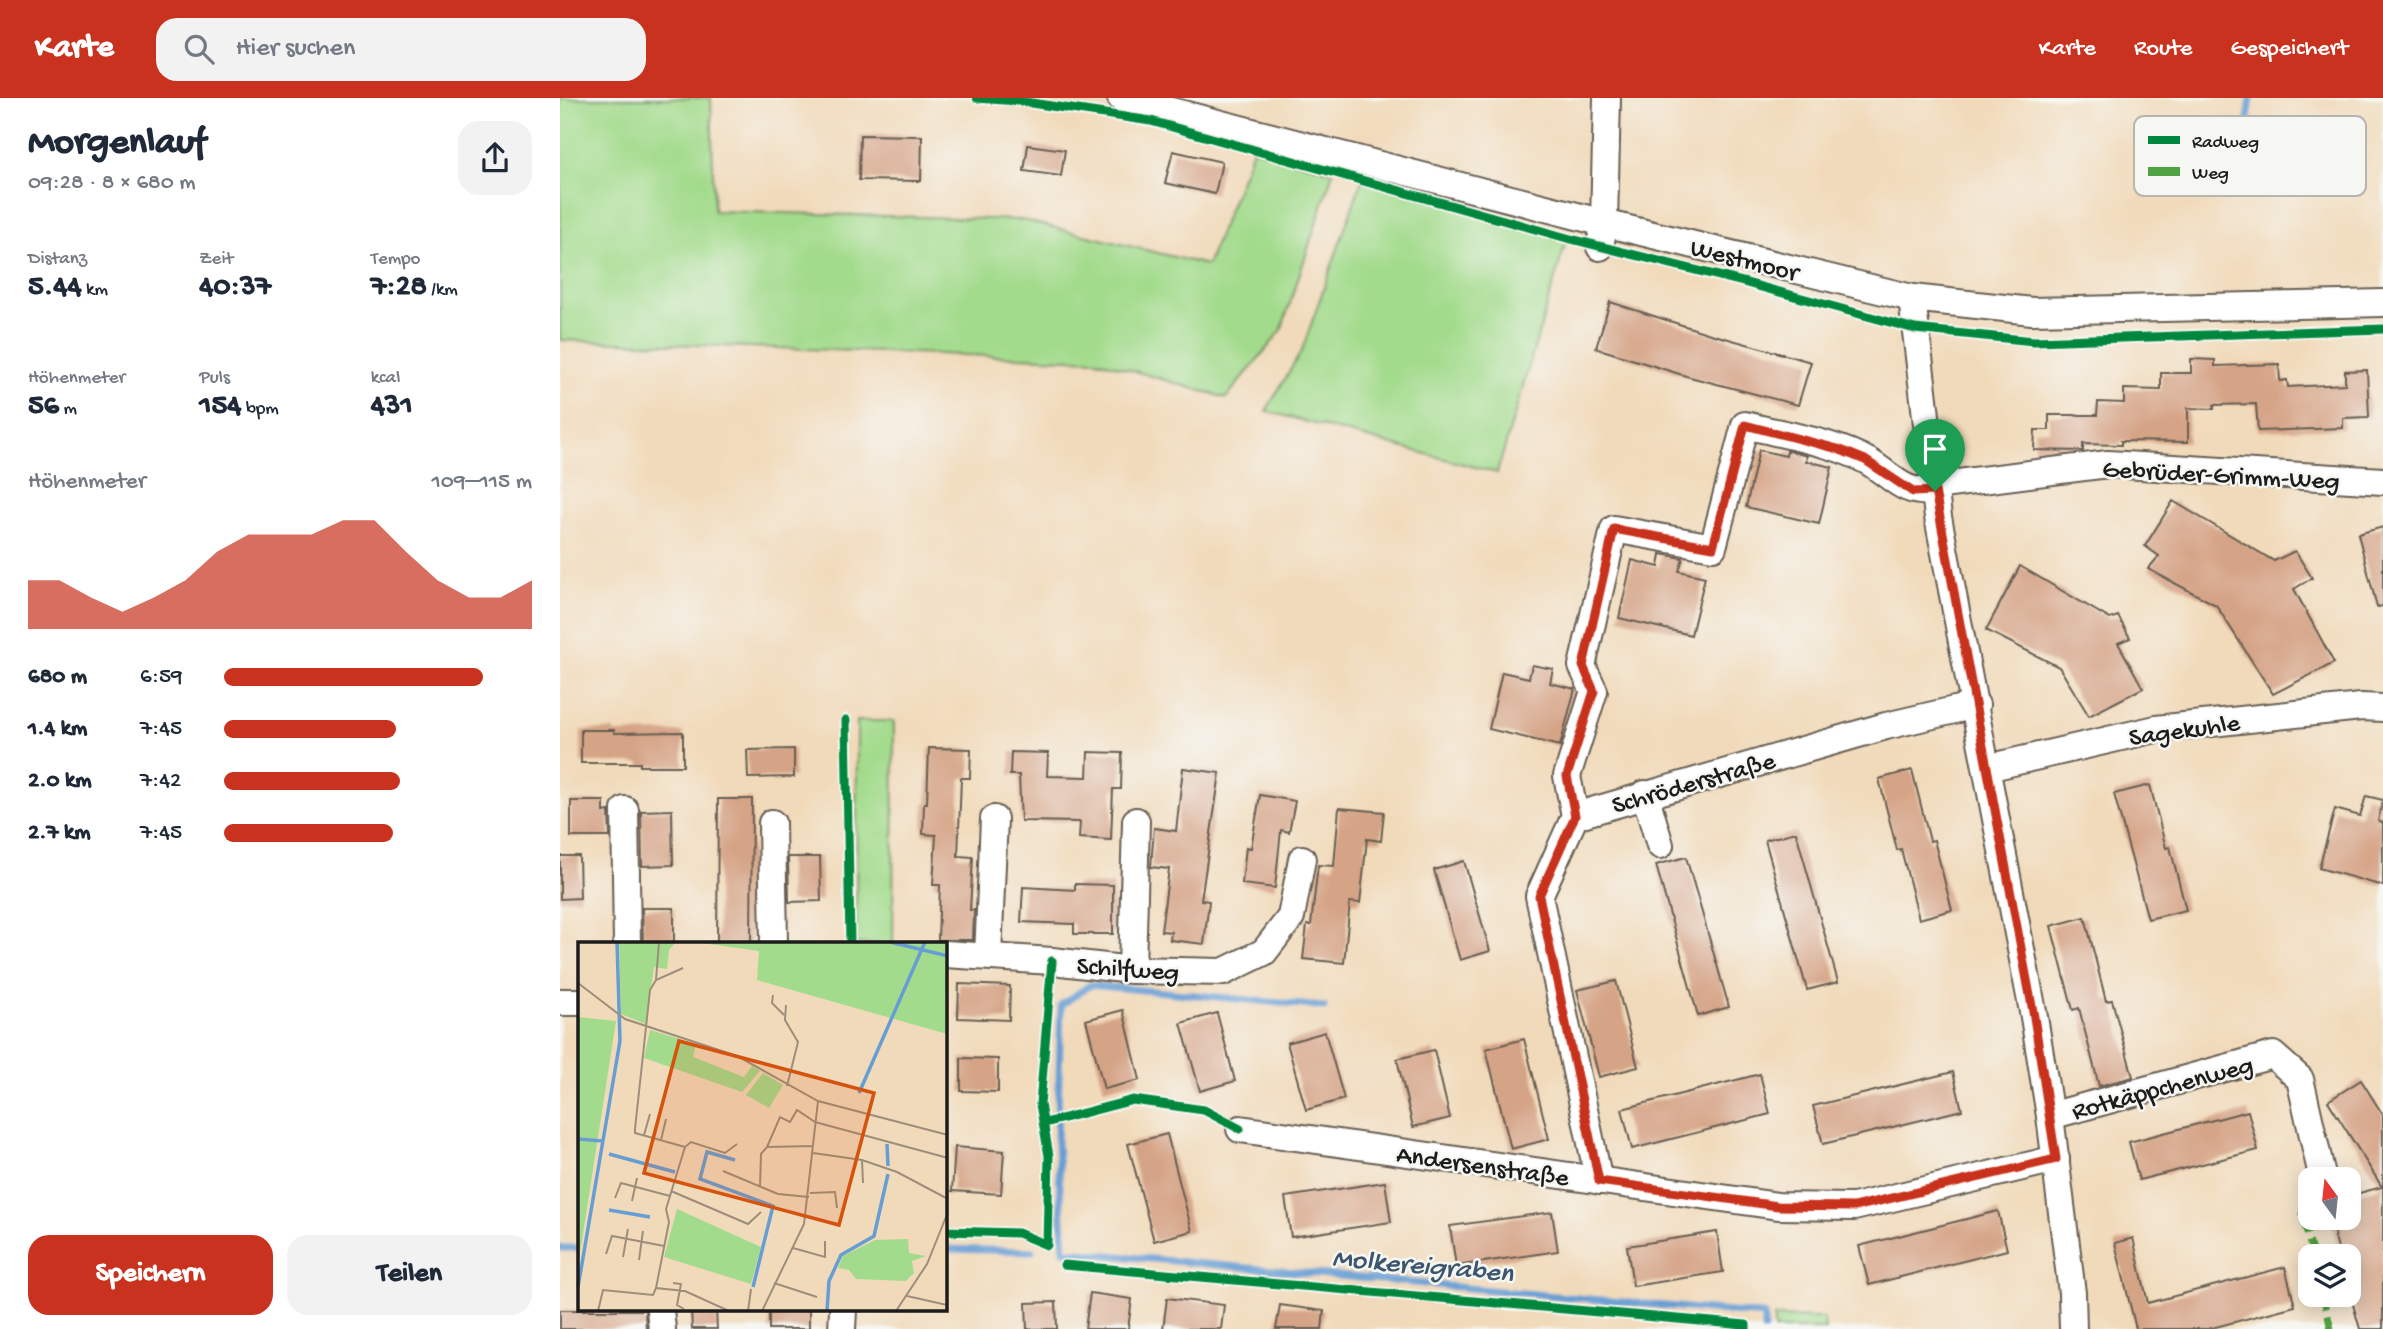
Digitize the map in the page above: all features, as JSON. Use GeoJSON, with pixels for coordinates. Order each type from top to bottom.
{"type":"FeatureCollection","features":[{"type":"Feature","properties":{"kind":"street","name":"Westmoor"},"geometry":{"type":"LineString","coordinates":[[1121,98],[1602,235],[1912,298],[2032,311],[2383,303]]}},
{"type":"Feature","properties":{"kind":"street"},"geometry":{"type":"LineString","coordinates":[[1602,235],[1607,98]]}},
{"type":"Feature","properties":{"kind":"street"},"geometry":{"type":"LineString","coordinates":[[1912,298],[1935,489],[2034,1017],[2050,1116],[2072,1293],[2073,1329]]}},
{"type":"Feature","properties":{"kind":"street","name":"Gebrüder-Grimm-Weg"},"geometry":{"type":"LineString","coordinates":[[1575,816],[1567,776],[1594,691],[1583,666],[1614,529],[1713,547],[1745,425],[1838,449],[1865,460],[1913,492],[2108,464],[2383,481]]}},
{"type":"Feature","properties":{"kind":"street","name":"Schröderstraße"},"geometry":{"type":"LineString","coordinates":[[1599,1181],[1539,896],[1575,816],[1886,726],[1976,705]]}},
{"type":"Feature","properties":{"kind":"street","name":"Sagekuhle"},"geometry":{"type":"LineString","coordinates":[[1987,768],[2156,729],[2361,707],[2383,708]]}},
{"type":"Feature","properties":{"kind":"street"},"geometry":{"type":"LineString","coordinates":[[1645,794],[1660,845]]}},
{"type":"Feature","properties":{"kind":"street"},"geometry":{"type":"LineString","coordinates":[[625,810],[628,942]]}},
{"type":"Feature","properties":{"kind":"street"},"geometry":{"type":"LineString","coordinates":[[988,956],[994,819]]}},
{"type":"Feature","properties":{"kind":"street"},"geometry":{"type":"LineString","coordinates":[[1132,970],[1136,821]]}},
{"type":"Feature","properties":{"kind":"street"},"geometry":{"type":"LineString","coordinates":[[772,823],[774,942]]}},
{"type":"Feature","properties":{"kind":"street","name":"Schilfweg"},"geometry":{"type":"LineString","coordinates":[[947,954],[1132,970],[1223,972],[1264,951],[1291,917],[1302,859]]}},
{"type":"Feature","properties":{"kind":"street"},"geometry":{"type":"LineString","coordinates":[[560,1002],[578,1002]]}},
{"type":"Feature","properties":{"kind":"street","name":"Rotkäppchenweg"},"geometry":{"type":"LineString","coordinates":[[2050,1116],[2273,1055],[2300,1079],[2320,1167]]}},
{"type":"Feature","properties":{"kind":"street","name":"Andersenstraße"},"geometry":{"type":"LineString","coordinates":[[1240,1129],[1778,1206],[1854,1207],[2056,1159]]}},
{"type":"Feature","properties":{"kind":"green space"},"geometry":{"type":"Polygon","coordinates":[[[560,98],[711,98],[714,211],[1023,220],[1207,265],[1253,149],[1333,172],[1281,331],[1226,398],[1097,360],[560,340],[560,98]]]}},
{"type":"Feature","properties":{"kind":"green space"},"geometry":{"type":"Polygon","coordinates":[[[1362,180],[1567,238],[1497,473],[1266,411],[1302,350],[1362,180]]]}},
{"type":"Feature","properties":{"kind":"green space"},"geometry":{"type":"Polygon","coordinates":[[[857,721],[894,721],[893,942],[856,942],[857,721]]]}},
{"type":"Feature","properties":{"kind":"green space"},"geometry":{"type":"Polygon","coordinates":[[[1774,1317],[1824,1318],[1825,1329],[1774,1329],[1774,1317]]]}},
{"type":"Feature","properties":{"kind":"building"},"geometry":{"type":"Polygon","coordinates":[[[860,135],[922,136],[921,181],[859,180],[860,135]]]}},
{"type":"Feature","properties":{"kind":"building"},"geometry":{"type":"Polygon","coordinates":[[[1028,145],[1065,150],[1061,176],[1024,171],[1028,145]]]}},
{"type":"Feature","properties":{"kind":"building"},"geometry":{"type":"Polygon","coordinates":[[[1173,151],[1222,162],[1215,194],[1165,183],[1173,151]]]}},
{"type":"Feature","properties":{"kind":"building"},"geometry":{"type":"Polygon","coordinates":[[[1610,302],[1811,362],[1798,405],[1686,376],[1596,348],[1610,302]]]}},
{"type":"Feature","properties":{"kind":"building"},"geometry":{"type":"Polygon","coordinates":[[[2191,359],[2215,360],[2215,366],[2279,364],[2280,381],[2287,380],[2288,387],[2345,384],[2345,371],[2367,370],[2369,417],[2343,418],[2343,428],[2258,431],[2256,404],[2214,405],[2214,409],[2188,408],[2188,442],[2121,441],[2121,445],[2083,444],[2083,451],[2034,450],[2035,430],[2049,430],[2049,415],[2097,415],[2098,402],[2124,403],[2124,389],[2161,390],[2161,373],[2191,373],[2191,359]]]}},
{"type":"Feature","properties":{"kind":"building"},"geometry":{"type":"Polygon","coordinates":[[[1759,450],[1786,456],[1789,451],[1807,456],[1806,461],[1832,467],[1819,524],[1746,507],[1759,450]]]}},
{"type":"Feature","properties":{"kind":"building"},"geometry":{"type":"Polygon","coordinates":[[[2173,501],[2274,561],[2295,551],[2312,578],[2294,589],[2334,663],[2273,694],[2216,605],[2148,569],[2159,556],[2145,546],[2173,501]]]}},
{"type":"Feature","properties":{"kind":"building"},"geometry":{"type":"Polygon","coordinates":[[[2383,527],[2383,606],[2377,607],[2358,534],[2383,527]]]}},
{"type":"Feature","properties":{"kind":"building"},"geometry":{"type":"Polygon","coordinates":[[[1661,554],[1683,558],[1679,571],[1705,577],[1691,635],[1619,618],[1632,560],[1659,567],[1661,554]]]}},
{"type":"Feature","properties":{"kind":"building"},"geometry":{"type":"Polygon","coordinates":[[[2020,566],[2110,619],[2118,616],[2130,638],[2118,643],[2143,688],[2089,716],[2059,667],[1986,630],[2020,566]]]}},
{"type":"Feature","properties":{"kind":"building"},"geometry":{"type":"Polygon","coordinates":[[[1532,665],[1553,669],[1550,683],[1575,689],[1560,746],[1489,729],[1502,672],[1529,678],[1532,665]]]}},
{"type":"Feature","properties":{"kind":"building"},"geometry":{"type":"Polygon","coordinates":[[[581,730],[614,730],[614,733],[683,732],[683,766],[581,763],[581,730]]]}},
{"type":"Feature","properties":{"kind":"building"},"geometry":{"type":"Polygon","coordinates":[[[929,748],[971,749],[970,778],[961,778],[958,856],[973,857],[970,910],[974,910],[973,940],[938,940],[940,885],[933,885],[936,835],[923,834],[929,748]]]}},
{"type":"Feature","properties":{"kind":"building"},"geometry":{"type":"Polygon","coordinates":[[[794,749],[794,777],[748,778],[747,750],[794,749]]]}},
{"type":"Feature","properties":{"kind":"building"},"geometry":{"type":"Polygon","coordinates":[[[1011,752],[1048,753],[1047,776],[1087,777],[1088,752],[1122,753],[1121,789],[1113,789],[1111,840],[1079,838],[1080,822],[1021,821],[1019,775],[1010,775],[1011,752]]]}},
{"type":"Feature","properties":{"kind":"building"},"geometry":{"type":"Polygon","coordinates":[[[1183,768],[1220,773],[1201,900],[1209,901],[1204,944],[1170,940],[1171,932],[1161,931],[1169,869],[1151,867],[1154,828],[1176,831],[1183,768]]]}},
{"type":"Feature","properties":{"kind":"building"},"geometry":{"type":"Polygon","coordinates":[[[1912,770],[1930,841],[1934,840],[1952,910],[1919,919],[1901,849],[1897,850],[1879,779],[1912,770]]]}},
{"type":"Feature","properties":{"kind":"building"},"geometry":{"type":"Polygon","coordinates":[[[2150,785],[2186,910],[2148,919],[2114,794],[2150,785]]]}},
{"type":"Feature","properties":{"kind":"building"},"geometry":{"type":"Polygon","coordinates":[[[1260,795],[1295,801],[1289,832],[1281,830],[1275,888],[1242,884],[1246,847],[1251,848],[1260,795]]]}},
{"type":"Feature","properties":{"kind":"building"},"geometry":{"type":"Polygon","coordinates":[[[2366,796],[2383,800],[2378,821],[2383,823],[2383,886],[2319,868],[2335,809],[2360,816],[2366,796]]]}},
{"type":"Feature","properties":{"kind":"building"},"geometry":{"type":"Polygon","coordinates":[[[718,799],[752,799],[751,942],[717,942],[718,799]]]}},
{"type":"Feature","properties":{"kind":"building"},"geometry":{"type":"Polygon","coordinates":[[[571,801],[604,801],[604,812],[609,811],[610,837],[571,837],[571,801]]]}},
{"type":"Feature","properties":{"kind":"building"},"geometry":{"type":"Polygon","coordinates":[[[1339,808],[1384,812],[1381,841],[1367,839],[1360,903],[1350,902],[1344,963],[1303,959],[1307,925],[1311,925],[1318,865],[1334,866],[1339,808]]]}},
{"type":"Feature","properties":{"kind":"building"},"geometry":{"type":"Polygon","coordinates":[[[672,810],[673,865],[642,866],[641,811],[672,810]]]}},
{"type":"Feature","properties":{"kind":"building"},"geometry":{"type":"Polygon","coordinates":[[[1796,832],[1838,982],[1807,990],[1765,840],[1796,832]]]}},
{"type":"Feature","properties":{"kind":"building"},"geometry":{"type":"Polygon","coordinates":[[[560,856],[579,856],[580,898],[560,899],[560,856]]]}},
{"type":"Feature","properties":{"kind":"building"},"geometry":{"type":"Polygon","coordinates":[[[788,857],[820,857],[821,901],[789,902],[788,857]]]}},
{"type":"Feature","properties":{"kind":"building"},"geometry":{"type":"Polygon","coordinates":[[[1686,857],[1729,1007],[1698,1016],[1656,865],[1686,857]]]}},
{"type":"Feature","properties":{"kind":"building"},"geometry":{"type":"Polygon","coordinates":[[[1464,861],[1490,951],[1460,960],[1434,870],[1464,861]]]}},
{"type":"Feature","properties":{"kind":"building"},"geometry":{"type":"Polygon","coordinates":[[[1075,884],[1113,885],[1113,934],[1074,934],[1074,924],[1021,922],[1023,887],[1075,890],[1075,884]]]}},
{"type":"Feature","properties":{"kind":"building"},"geometry":{"type":"Polygon","coordinates":[[[642,908],[674,908],[674,942],[643,942],[642,908]]]}},
{"type":"Feature","properties":{"kind":"building"},"geometry":{"type":"Polygon","coordinates":[[[2085,917],[2106,1001],[2112,1000],[2133,1077],[2099,1086],[2079,1008],[2073,1010],[2051,926],[2085,917]]]}},
{"type":"Feature","properties":{"kind":"building"},"geometry":{"type":"Polygon","coordinates":[[[1616,981],[1638,1067],[1599,1077],[1577,990],[1616,981]]]}},
{"type":"Feature","properties":{"kind":"building"},"geometry":{"type":"Polygon","coordinates":[[[959,984],[1010,986],[1009,1020],[958,1018],[959,984]]]}},
{"type":"Feature","properties":{"kind":"building"},"geometry":{"type":"Polygon","coordinates":[[[1123,1010],[1140,1080],[1104,1089],[1086,1020],[1123,1010]]]}},
{"type":"Feature","properties":{"kind":"building"},"geometry":{"type":"Polygon","coordinates":[[[1217,1013],[1235,1081],[1200,1091],[1181,1023],[1217,1013]]]}},
{"type":"Feature","properties":{"kind":"building"},"geometry":{"type":"Polygon","coordinates":[[[1325,1032],[1344,1099],[1306,1110],[1287,1043],[1325,1032]]]}},
{"type":"Feature","properties":{"kind":"building"},"geometry":{"type":"Polygon","coordinates":[[[1524,1039],[1549,1139],[1511,1149],[1486,1049],[1524,1039]]]}},
{"type":"Feature","properties":{"kind":"building"},"geometry":{"type":"Polygon","coordinates":[[[1434,1050],[1450,1118],[1413,1127],[1397,1059],[1434,1050]]]}},
{"type":"Feature","properties":{"kind":"building"},"geometry":{"type":"Polygon","coordinates":[[[961,1058],[998,1059],[998,1092],[961,1091],[961,1058]]]}},
{"type":"Feature","properties":{"kind":"building"},"geometry":{"type":"Polygon","coordinates":[[[1953,1072],[1962,1110],[1823,1144],[1813,1106],[1953,1072]]]}},
{"type":"Feature","properties":{"kind":"building"},"geometry":{"type":"Polygon","coordinates":[[[1760,1074],[1770,1114],[1632,1149],[1622,1109],[1760,1074]]]}},
{"type":"Feature","properties":{"kind":"building"},"geometry":{"type":"Polygon","coordinates":[[[2361,1080],[2383,1115],[2383,1329],[2360,1329],[2354,1307],[2361,1307],[2361,1244],[2337,1244],[2333,1230],[2361,1230],[2361,1193],[2382,1187],[2328,1101],[2361,1080]]]}},
{"type":"Feature","properties":{"kind":"building"},"geometry":{"type":"Polygon","coordinates":[[[2248,1111],[2258,1150],[2139,1180],[2129,1142],[2248,1111]]]}},
{"type":"Feature","properties":{"kind":"building"},"geometry":{"type":"Polygon","coordinates":[[[1167,1134],[1192,1231],[1154,1241],[1128,1144],[1167,1134]]]}},
{"type":"Feature","properties":{"kind":"building"},"geometry":{"type":"Polygon","coordinates":[[[955,1147],[1004,1151],[1001,1194],[952,1191],[955,1147]]]}},
{"type":"Feature","properties":{"kind":"building"},"geometry":{"type":"Polygon","coordinates":[[[1385,1182],[1391,1222],[1291,1237],[1285,1197],[1385,1182]]]}},
{"type":"Feature","properties":{"kind":"building"},"geometry":{"type":"Polygon","coordinates":[[[1998,1211],[2007,1250],[1869,1285],[1859,1246],[1998,1211]]]}},
{"type":"Feature","properties":{"kind":"building"},"geometry":{"type":"Polygon","coordinates":[[[1552,1212],[1558,1251],[1456,1266],[1450,1226],[1552,1212]]]}},
{"type":"Feature","properties":{"kind":"building"},"geometry":{"type":"Polygon","coordinates":[[[1717,1232],[1723,1272],[1633,1286],[1627,1246],[1717,1232]]]}},
{"type":"Feature","properties":{"kind":"building"},"geometry":{"type":"Polygon","coordinates":[[[2133,1238],[2148,1303],[2285,1267],[2295,1306],[2208,1329],[2136,1329],[2115,1243],[2133,1238]]]}},
{"type":"Feature","properties":{"kind":"building"},"geometry":{"type":"Polygon","coordinates":[[[1090,1293],[1132,1299],[1128,1329],[1085,1329],[1090,1293]]]}},
{"type":"Feature","properties":{"kind":"building"},"geometry":{"type":"Polygon","coordinates":[[[1167,1298],[1224,1305],[1221,1329],[1163,1329],[1167,1298]]]}},
{"type":"Feature","properties":{"kind":"building"},"geometry":{"type":"Polygon","coordinates":[[[1056,1302],[1057,1329],[1027,1329],[1026,1303],[1056,1302]]]}},
{"type":"Feature","properties":{"kind":"building"},"geometry":{"type":"Polygon","coordinates":[[[1280,1305],[1324,1311],[1322,1329],[1276,1329],[1280,1305]]]}},
{"type":"Feature","properties":{"kind":"building"},"geometry":{"type":"Polygon","coordinates":[[[560,1310],[645,1312],[646,1329],[560,1329],[560,1310]]]}},
{"type":"Feature","properties":{"kind":"building"},"geometry":{"type":"Polygon","coordinates":[[[691,1312],[716,1312],[717,1329],[692,1329],[691,1312]]]}},
{"type":"Feature","properties":{"kind":"building"},"geometry":{"type":"Polygon","coordinates":[[[769,1312],[809,1312],[809,1329],[769,1329],[769,1312]]]}},
{"type":"Feature","properties":{"kind":"waterway"},"geometry":{"type":"LineString","coordinates":[[2248,116],[2251,98]]}},
{"type":"Feature","properties":{"kind":"waterway","name":"Molkereigraben"},"geometry":{"type":"LineString","coordinates":[[1324,1007],[1090,985],[1061,1005],[1057,1143],[1064,1251],[1764,1315],[1764,1329]]}},
{"type":"Feature","properties":{"kind":"waterway","name":"Molkereigraben"},"geometry":{"type":"LineString","coordinates":[[560,1248],[578,1248]]}},
{"type":"Feature","properties":{"kind":"waterway","name":"Molkereigraben"},"geometry":{"type":"LineString","coordinates":[[947,1249],[1032,1251]]}},
{"type":"Feature","properties":{"kind":"marked path"},"geometry":{"type":"LineString","coordinates":[[2306,1230],[2310,1244]]}},
{"type":"Feature","properties":{"kind":"marked path"},"geometry":{"type":"LineString","coordinates":[[2326,1307],[2331,1329]]}},
{"type":"Feature","properties":{"kind":"cycle path"},"geometry":{"type":"LineString","coordinates":[[977,98],[1018,101],[1151,121],[1567,238],[1915,329],[2034,341],[2383,329]]}},
{"type":"Feature","properties":{"kind":"cycle path"},"geometry":{"type":"LineString","coordinates":[[846,720],[850,942]]}},
{"type":"Feature","properties":{"kind":"cycle path"},"geometry":{"type":"LineString","coordinates":[[947,1231],[1018,1233],[1047,1245],[1049,1156],[1040,1104],[1052,961]]}},
{"type":"Feature","properties":{"kind":"cycle path"},"geometry":{"type":"LineString","coordinates":[[1045,1123],[1133,1100],[1204,1110],[1240,1129]]}},
{"type":"Feature","properties":{"kind":"cycle path"},"geometry":{"type":"LineString","coordinates":[[1064,1265],[1746,1325],[1746,1329]]}},
{"type":"Feature","properties":{"kind":"route"},"geometry":{"type":"LineString","coordinates":[[1745,425],[1838,449],[1865,460],[1913,492],[1935,491],[2034,1017],[2056,1159],[1854,1207],[1778,1206],[1599,1181],[1539,896],[1575,816],[1567,776],[1594,691],[1583,666],[1614,529],[1713,547],[1745,425]]}}]}
